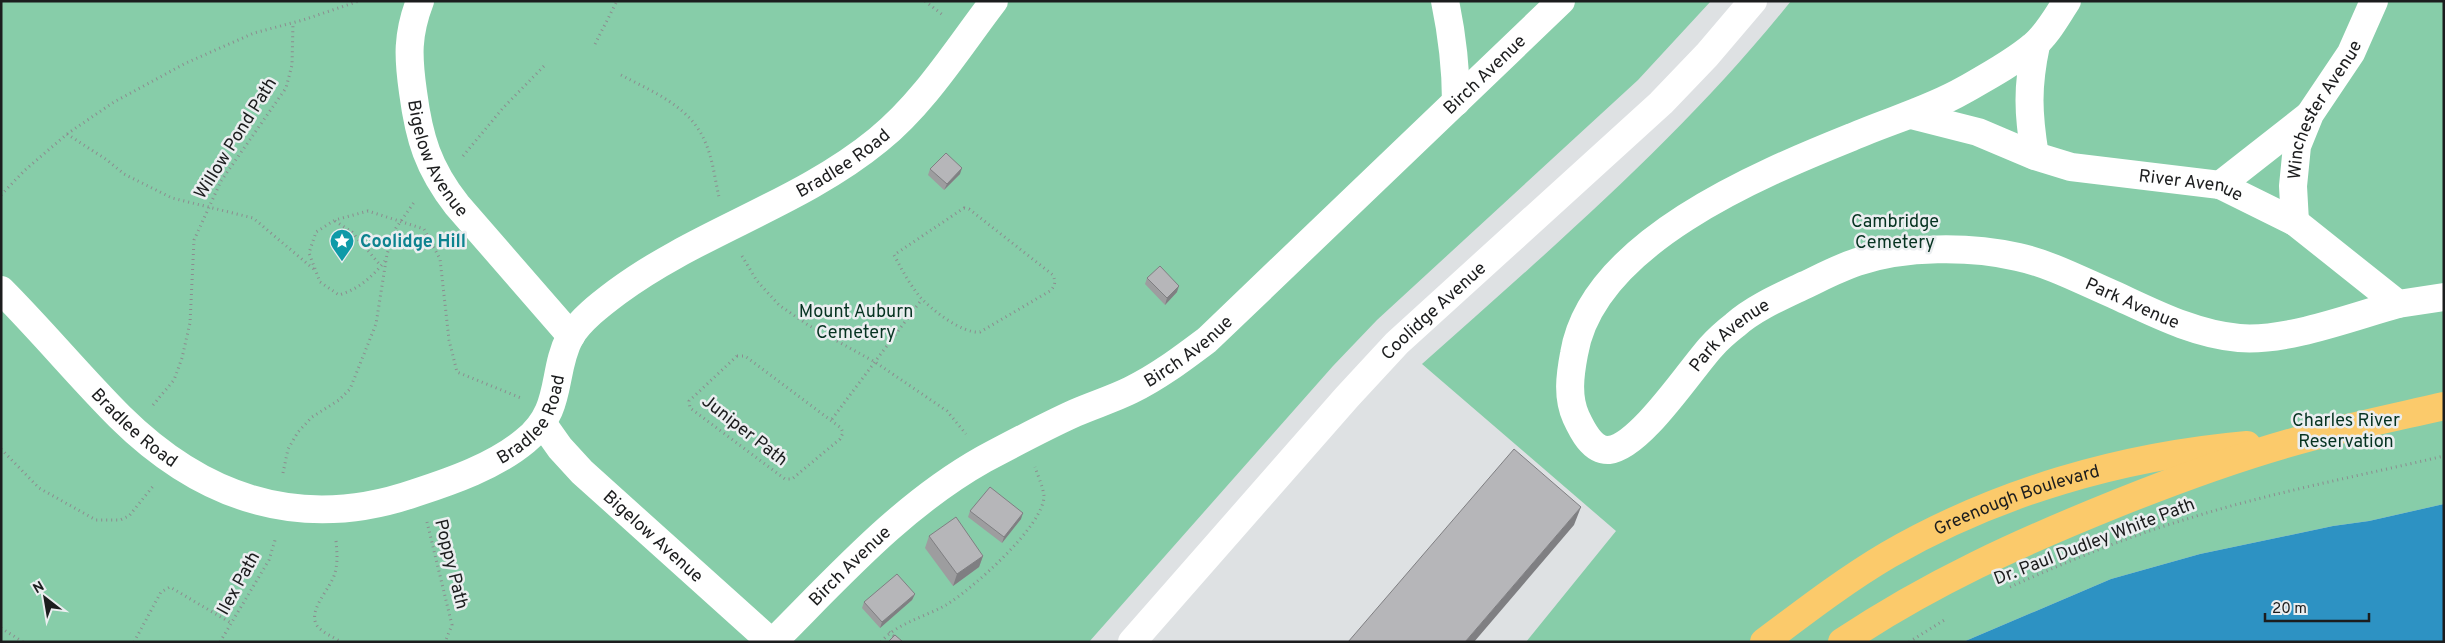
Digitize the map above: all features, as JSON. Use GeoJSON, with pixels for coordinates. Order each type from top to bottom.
{"type":"FeatureCollection","features":[{"type":"Feature","properties":{"kind":"main road","name":"Greenough Boulevard"},"geometry":{"type":"LineString","coordinates":[[1842,642],[1943,580],[2013,546],[2148,491],[2248,455],[2301,440],[2444,406]]}},
{"type":"Feature","properties":{"kind":"main road","name":"Greenough Boulevard"},"geometry":{"type":"LineString","coordinates":[[1764,642],[1831,592],[1887,556],[1940,528],[1997,504],[2053,484],[2148,458],[2213,448],[2301,440]]}},
{"type":"Feature","properties":{"kind":"street","name":"Bigelow Avenue"},"geometry":{"type":"LineString","coordinates":[[420,1],[409,37],[409,60],[418,130],[426,155],[440,183],[571,336]]}},
{"type":"Feature","properties":{"kind":"street","name":"Bradlee Road"},"geometry":{"type":"LineString","coordinates":[[1,290],[133,429],[172,460],[213,485],[247,498],[304,510],[333,510],[366,506],[420,492],[506,455],[526,441],[546,416],[571,336],[590,314],[617,292],[647,272],[826,176],[880,138],[927,89],[994,1]]}},
{"type":"Feature","properties":{"kind":"street"},"geometry":{"type":"LineString","coordinates":[[1445,1],[1454,54],[1456,102]]}},
{"type":"Feature","properties":{"kind":"street","name":"Birch Avenue"},"geometry":{"type":"LineString","coordinates":[[772,642],[866,549],[902,518],[983,460],[1075,413],[1132,390],[1172,366],[1207,340],[1561,1]]}},
{"type":"Feature","properties":{"kind":"street","name":"Coolidge Avenue"},"geometry":{"type":"LineString","coordinates":[[1132,642],[1372,368],[1449,294],[1550,206],[1661,104],[1707,55],[1753,1]]}},
{"type":"Feature","properties":{"kind":"street"},"geometry":{"type":"LineString","coordinates":[[2035,156],[2030,125],[2029,80],[2036,45],[2067,1]]}},
{"type":"Feature","properties":{"kind":"street","name":"Winchester Avenue"},"geometry":{"type":"LineString","coordinates":[[2295,222],[2293,186],[2297,146],[2310,114],[2351,53],[2374,1]]}},
{"type":"Feature","properties":{"kind":"street","name":"Park Avenue"},"geometry":{"type":"LineString","coordinates":[[2036,45],[1962,92],[1911,115],[1855,135],[1777,168],[1728,193],[1672,226],[1631,259],[1595,301],[1577,338],[1569,382],[1574,412],[1586,436],[1597,447],[1609,450],[1625,443],[1651,420],[1678,390],[1710,348],[1737,322],[1787,294],[1861,261],[1920,250],[1964,250],[2020,257],[2199,331],[2242,338],[2277,336],[2398,304]]}},
{"type":"Feature","properties":{"kind":"street"},"geometry":{"type":"LineString","coordinates":[[2220,184],[2287,134],[2310,114]]}},
{"type":"Feature","properties":{"kind":"street","name":"River Avenue"},"geometry":{"type":"LineString","coordinates":[[1911,115],[1978,132],[2035,156],[2071,167],[2220,184],[2295,222],[2398,304]]}},
{"type":"Feature","properties":{"kind":"street"},"geometry":{"type":"LineString","coordinates":[[2398,304],[2444,297]]}},
{"type":"Feature","properties":{"kind":"street","name":"Bigelow Avenue"},"geometry":{"type":"LineString","coordinates":[[546,416],[560,448],[582,472],[772,642]]}},
{"type":"Feature","properties":{"kind":"path"},"geometry":{"type":"LineString","coordinates":[[1,195],[25,170],[67,134],[114,102],[186,63],[254,33],[293,23],[359,1]]}},
{"type":"Feature","properties":{"kind":"path"},"geometry":{"type":"LineString","coordinates":[[595,44],[617,1]]}},
{"type":"Feature","properties":{"kind":"path","name":"Willow Pond Path"},"geometry":{"type":"LineString","coordinates":[[133,429],[174,380],[182,358],[190,323],[194,240],[207,207],[221,181],[286,88],[292,65],[293,23]]}},
{"type":"Feature","properties":{"kind":"path"},"geometry":{"type":"LineString","coordinates":[[544,66],[503,108],[440,183],[411,204],[400,222],[396,228],[385,261],[369,279],[354,290],[339,295],[320,282],[309,253],[316,232],[335,220],[368,210],[400,222],[424,229],[440,259],[449,340],[456,372],[546,416]]}},
{"type":"Feature","properties":{"kind":"path"},"geometry":{"type":"LineString","coordinates":[[620,75],[670,100],[690,119],[706,143],[727,229],[756,281],[779,305],[808,325],[875,362],[947,411],[963,430],[983,460]]}},
{"type":"Feature","properties":{"kind":"path"},"geometry":{"type":"LineString","coordinates":[[67,134],[107,160],[124,174],[172,198],[253,218],[316,272]]}},
{"type":"Feature","properties":{"kind":"path"},"geometry":{"type":"LineString","coordinates":[[964,208],[969,209],[1053,275],[1055,280],[1054,286],[1050,291],[980,332],[971,333],[963,330],[922,299],[894,255],[964,208]]}},
{"type":"Feature","properties":{"kind":"path"},"geometry":{"type":"LineString","coordinates":[[335,220],[352,232],[381,266]]}},
{"type":"Feature","properties":{"kind":"path","name":"Ilex Path"},"geometry":{"type":"LineString","coordinates":[[220,642],[269,560],[280,506],[288,449],[298,432],[312,417],[339,400],[350,389],[355,380],[376,324],[385,261]]}},
{"type":"Feature","properties":{"kind":"path"},"geometry":{"type":"LineString","coordinates":[[832,420],[922,299]]}},
{"type":"Feature","properties":{"kind":"path","name":"Juniper Path"},"geometry":{"type":"LineString","coordinates":[[737,356],[746,356],[832,420],[843,433],[840,439],[792,479],[785,479],[690,408],[689,401],[737,356]]}},
{"type":"Feature","properties":{"kind":"path"},"geometry":{"type":"LineString","coordinates":[[881,642],[889,632],[947,604],[995,566],[1027,532],[1040,512],[1044,496],[1024,438]]}},
{"type":"Feature","properties":{"kind":"path"},"geometry":{"type":"LineString","coordinates":[[1,449],[39,488],[96,520],[120,520],[129,516],[172,460]]}},
{"type":"Feature","properties":{"kind":"path","name":"Dr. Paul Dudley White Path"},"geometry":{"type":"LineString","coordinates":[[2009,588],[2108,547],[2190,518],[2256,500],[2444,456]]}},
{"type":"Feature","properties":{"kind":"path","name":"Poppy Path"},"geometry":{"type":"LineString","coordinates":[[420,492],[452,625],[445,642]]}},
{"type":"Feature","properties":{"kind":"path"},"geometry":{"type":"LineString","coordinates":[[333,510],[338,561],[335,575],[314,616],[316,624],[321,630],[342,642]]}},
{"type":"Feature","properties":{"kind":"path"},"geometry":{"type":"LineString","coordinates":[[134,642],[161,592],[170,587],[231,623]]}},
{"type":"Feature","properties":{"kind":"path"},"geometry":{"type":"LineString","coordinates":[[1910,642],[1951,617]]}},
{"type":"Feature","properties":{"kind":"path"},"geometry":{"type":"LineString","coordinates":[[1,628],[23,642]]}},
{"type":"Feature","properties":{"kind":"path"},"geometry":{"type":"LineString","coordinates":[[889,632],[901,642]]}},
{"type":"Feature","properties":{"kind":"green space","name":"Mount Auburn Cemetery"},"geometry":{"type":"Polygon","coordinates":[[[1,1],[1711,1],[1638,80],[1377,320],[1333,366],[1089,642],[1,642],[1,1]]]}},
{"type":"Feature","properties":{"kind":"green space","name":"Cambridge Cemetery"},"geometry":{"type":"Polygon","coordinates":[[[1791,1],[2444,1],[2444,504],[2369,521],[2333,526],[2200,554],[2111,579],[1963,642],[1526,642],[1616,531],[1422,364],[1567,234],[1661,145],[1706,99],[1791,1]]]}},
{"type":"Feature","properties":{"kind":"water"},"geometry":{"type":"Polygon","coordinates":[[[2444,504],[2444,642],[1963,642],[2111,579],[2200,554],[2333,526],[2369,521],[2444,504]]]}},
{"type":"Feature","properties":{"kind":"building"},"geometry":{"type":"Polygon","coordinates":[[[946,153],[962,168],[947,184],[930,169],[946,153]]]}},
{"type":"Feature","properties":{"kind":"building"},"geometry":{"type":"Polygon","coordinates":[[[1160,266],[1179,286],[1167,298],[1147,278],[1160,266]]]}},
{"type":"Feature","properties":{"kind":"building"},"geometry":{"type":"Polygon","coordinates":[[[1514,449],[1581,507],[1465,642],[1348,642],[1514,449]]]}},
{"type":"Feature","properties":{"kind":"building"},"geometry":{"type":"Polygon","coordinates":[[[990,487],[1023,513],[1004,537],[970,511],[990,487]]]}},
{"type":"Feature","properties":{"kind":"building"},"geometry":{"type":"Polygon","coordinates":[[[956,517],[983,556],[957,574],[929,536],[956,517]]]}},
{"type":"Feature","properties":{"kind":"building"},"geometry":{"type":"Polygon","coordinates":[[[897,574],[915,594],[882,622],[864,602],[897,574]]]}},
{"type":"Feature","properties":{"kind":"building"},"geometry":{"type":"Polygon","coordinates":[[[895,635],[903,642],[888,642],[895,635]]]}},
{"type":"Feature","properties":{"kind":"place","name":"Coolidge Hill"},"geometry":{"type":"Point","coordinates":[342,262]}},
{"type":"Feature","properties":{"kind":"park label","name":"Charles River Reservation"},"geometry":{"type":"Point","coordinates":[2346,430]}}]}
